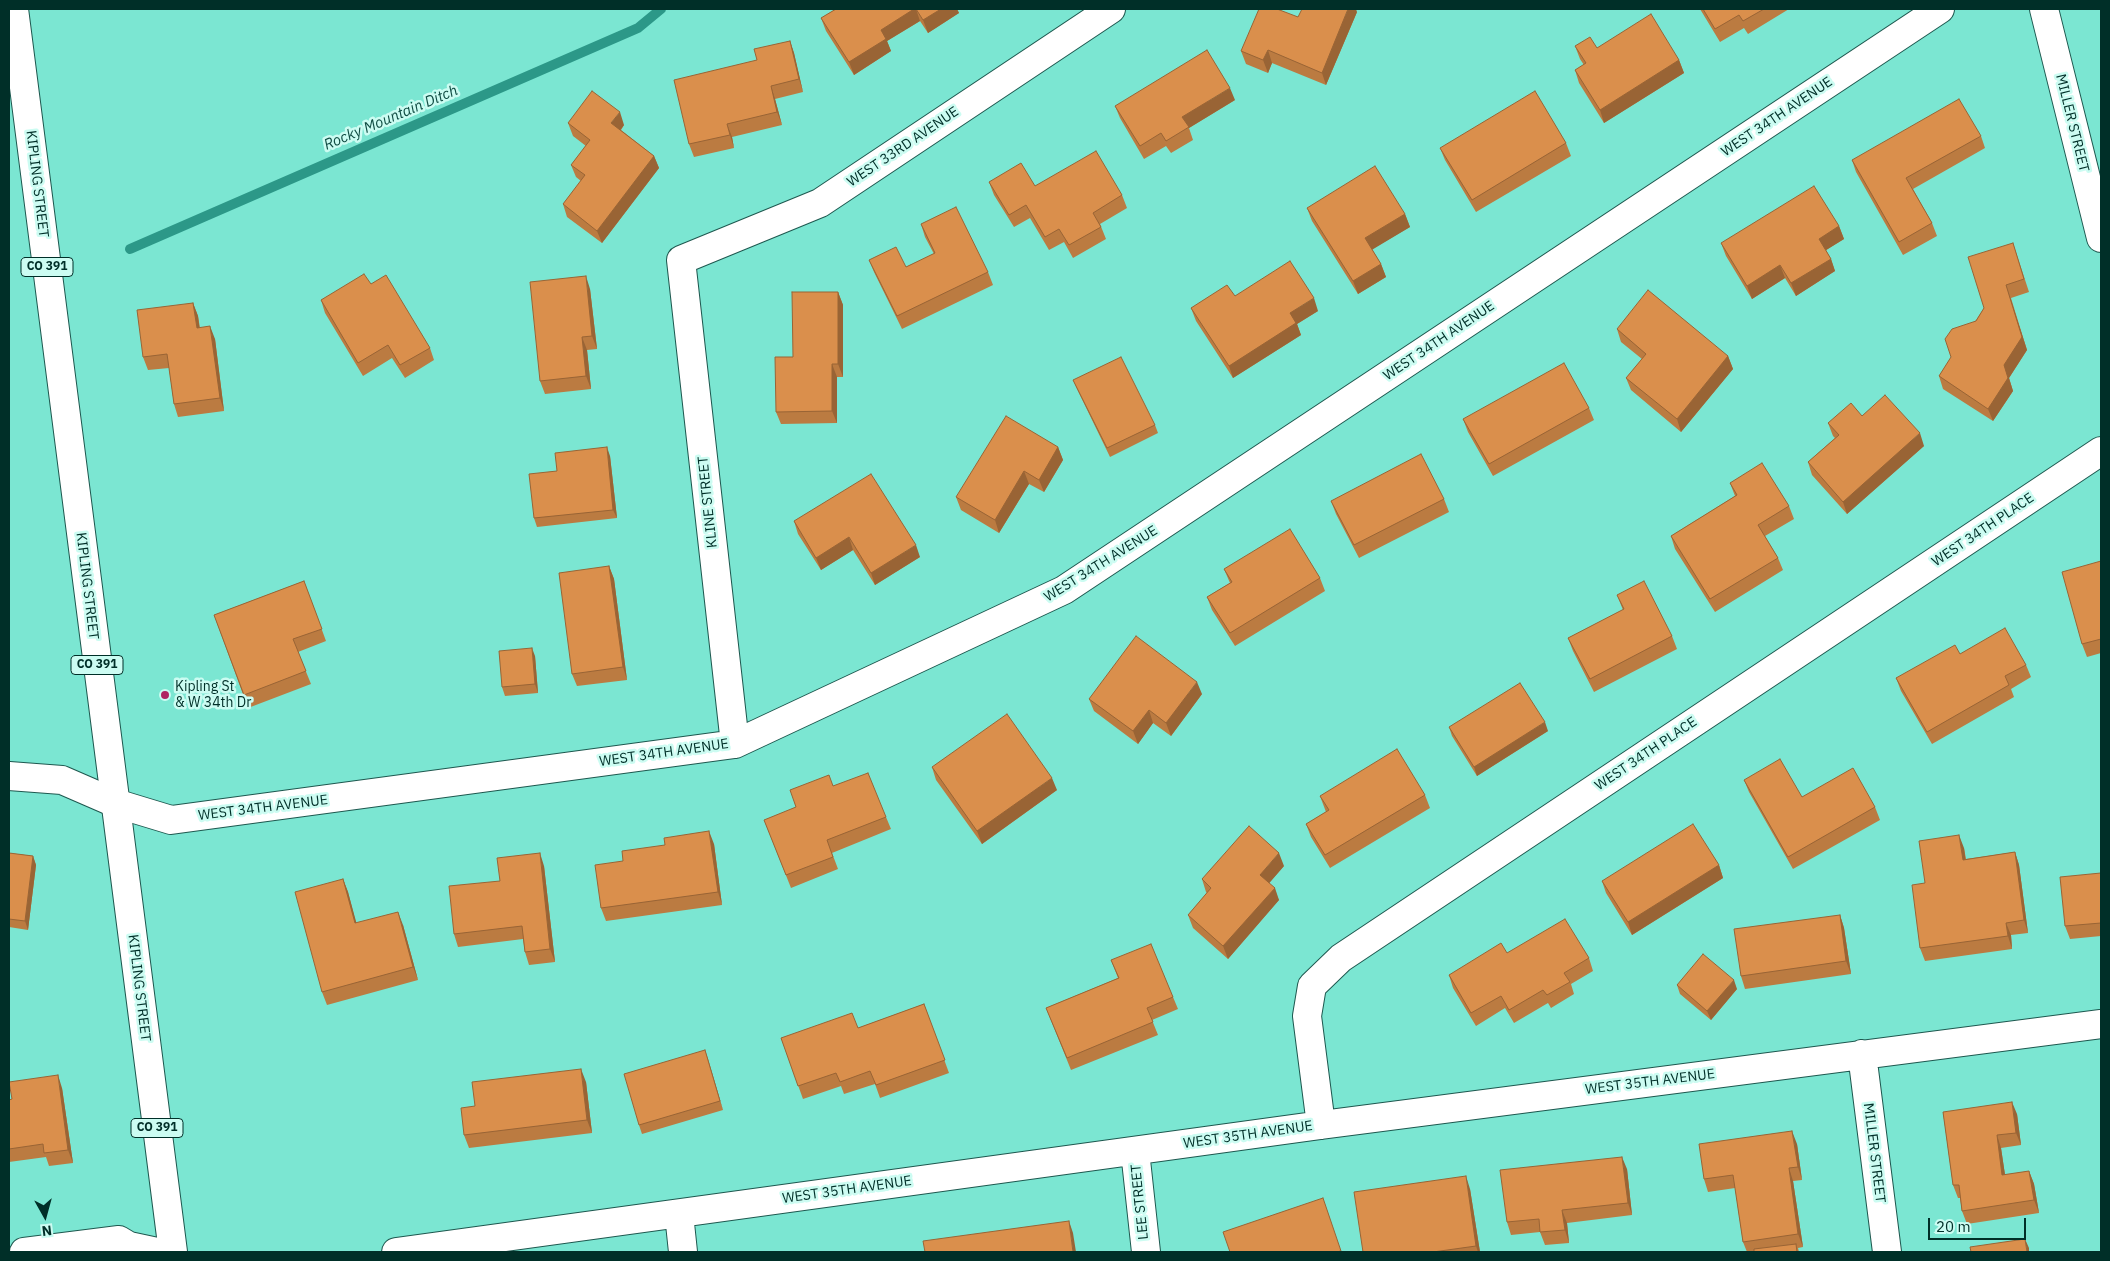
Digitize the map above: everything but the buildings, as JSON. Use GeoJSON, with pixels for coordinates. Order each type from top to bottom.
{"type":"FeatureCollection","features":[{"type":"Feature","properties":{"kind":"street","name":"KIPLING STREET"},"geometry":{"type":"LineString","coordinates":[[14,9],[173,1252]]}},
{"type":"Feature","properties":{"kind":"street","name":"WEST 33RD AVENUE"},"geometry":{"type":"LineString","coordinates":[[681,260],[820,203],[1111,9]]}},
{"type":"Feature","properties":{"kind":"street","name":"WEST 34TH AVENUE"},"geometry":{"type":"LineString","coordinates":[[9,776],[62,780],[115,804],[172,820],[735,744],[1064,590],[1940,9]]}},
{"type":"Feature","properties":{"kind":"street","name":"MILLER STREET"},"geometry":{"type":"LineString","coordinates":[[2044,9],[2101,238]]}},
{"type":"Feature","properties":{"kind":"street","name":"KLINE STREET"},"geometry":{"type":"LineString","coordinates":[[681,260],[735,744]]}},
{"type":"Feature","properties":{"kind":"street","name":"WEST 34TH PLACE"},"geometry":{"type":"LineString","coordinates":[[1321,1125],[1307,1016],[1312,986],[1341,958],[2101,451]]}},
{"type":"Feature","properties":{"kind":"street","name":"WEST 35TH AVENUE"},"geometry":{"type":"LineString","coordinates":[[396,1252],[1321,1125],[2101,1024]]}},
{"type":"Feature","properties":{"kind":"street","name":"MILLER STREET"},"geometry":{"type":"LineString","coordinates":[[1862,1054],[1887,1252]]}},
{"type":"Feature","properties":{"kind":"street","name":"LEE STREET"},"geometry":{"type":"LineString","coordinates":[[1134,1151],[1146,1252]]}},
{"type":"Feature","properties":{"kind":"street"},"geometry":{"type":"LineString","coordinates":[[679,1214],[683,1252]]}},
{"type":"Feature","properties":{"kind":"street"},"geometry":{"type":"LineString","coordinates":[[24,1252],[119,1240],[129,1246],[157,1252]]}},
{"type":"Feature","properties":{"kind":"waterway","name":"Rocky Mountain Ditch"},"geometry":{"type":"LineString","coordinates":[[130,249],[638,28],[661,9]]}},
{"type":"Feature","properties":{"kind":"place","name":"Kipling St & W 34th Dr"},"geometry":{"type":"Point","coordinates":[165,695]}}]}
